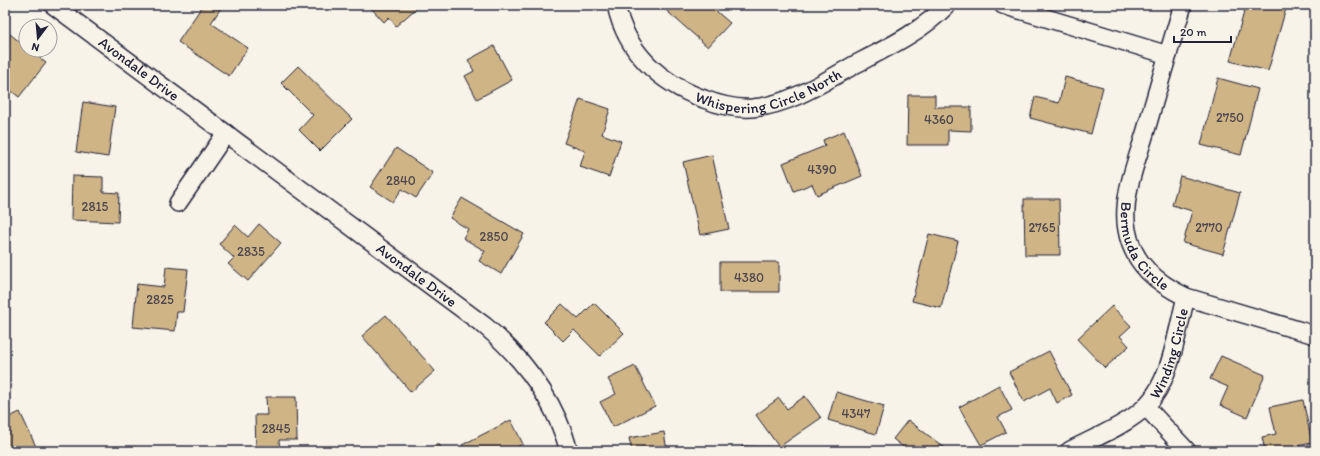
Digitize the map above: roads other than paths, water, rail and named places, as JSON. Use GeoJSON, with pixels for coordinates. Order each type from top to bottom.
{"type":"FeatureCollection","features":[{"type":"Feature","properties":{"kind":"street","name":"Avondale Drive"},"geometry":{"type":"LineString","coordinates":[[52,5],[226,133],[508,345],[540,386],[552,407],[569,451]]}},
{"type":"Feature","properties":{"kind":"street","name":"Whispering Circle North"},"geometry":{"type":"LineString","coordinates":[[616,5],[619,19],[627,38],[654,72],[691,95],[731,107],[750,108],[768,106],[789,99],[808,90],[907,36],[932,20],[947,5]]}},
{"type":"Feature","properties":{"kind":"street"},"geometry":{"type":"LineString","coordinates":[[1003,5],[1168,55]]}},
{"type":"Feature","properties":{"kind":"street","name":"Bermuda Circle"},"geometry":{"type":"LineString","coordinates":[[1183,5],[1128,193],[1127,229],[1131,247],[1139,262],[1154,278],[1167,288],[1186,298],[1315,335]]}},
{"type":"Feature","properties":{"kind":"street"},"geometry":{"type":"LineString","coordinates":[[178,203],[226,133]]}},
{"type":"Feature","properties":{"kind":"street","name":"Winding Circle"},"geometry":{"type":"LineString","coordinates":[[1069,451],[1132,417],[1146,407],[1162,382],[1186,298]]}},
{"type":"Feature","properties":{"kind":"street","name":"Winding Circle"},"geometry":{"type":"LineString","coordinates":[[1146,407],[1187,451]]}}]}
